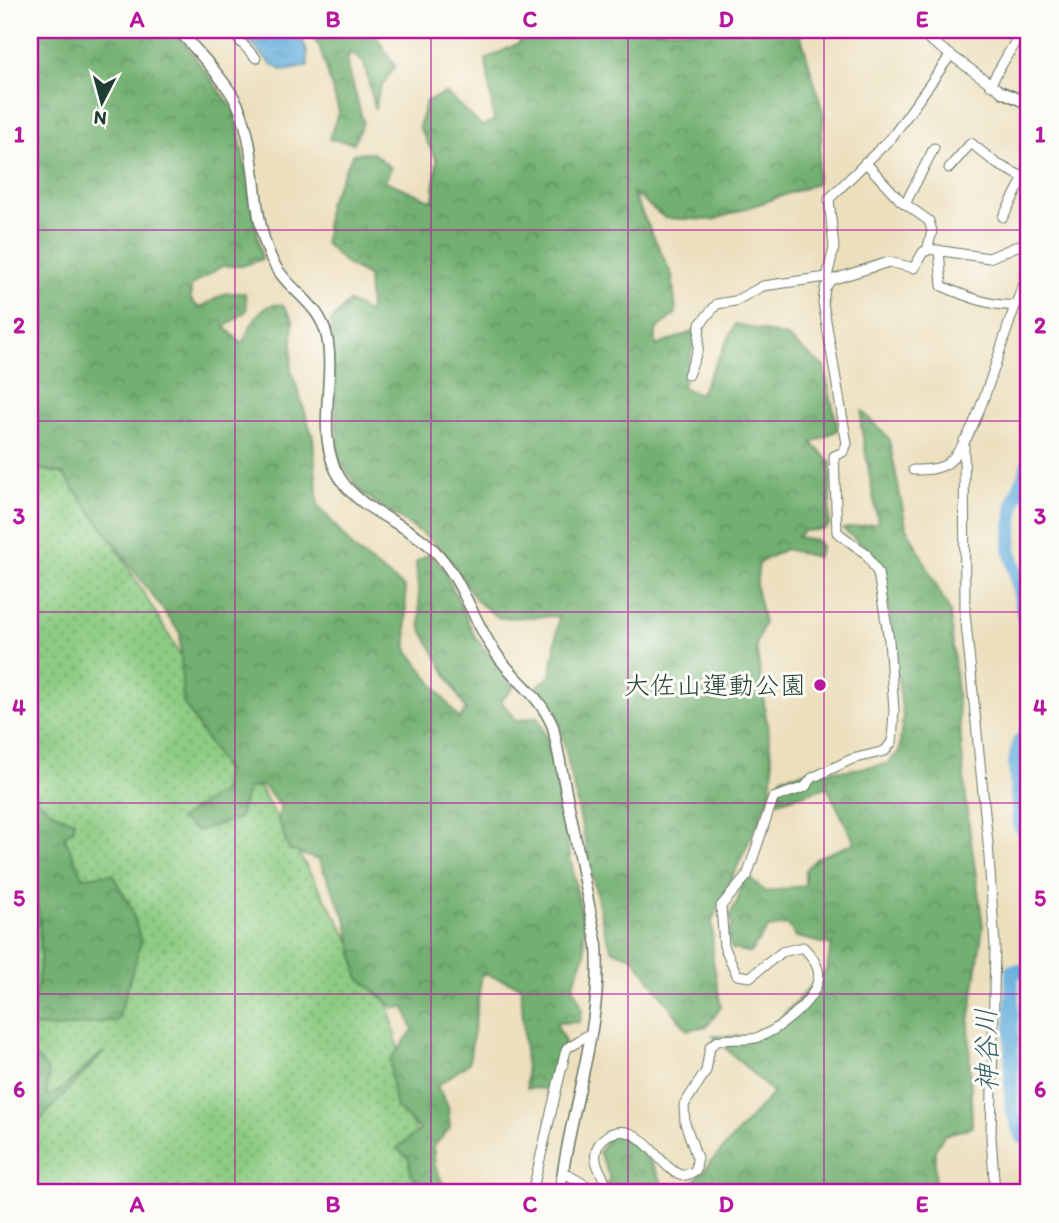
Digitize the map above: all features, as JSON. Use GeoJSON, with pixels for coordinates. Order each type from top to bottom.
{"type":"FeatureCollection","features":[{"type":"Feature","properties":{"kind":"street"},"geometry":{"type":"LineString","coordinates":[[179,30],[240,108],[273,263],[315,308],[324,325],[329,351],[327,437],[331,458],[340,478],[353,493],[383,516],[431,547],[450,568],[497,656],[545,707],[553,727],[597,945],[599,970],[591,1033],[560,1193]]}},
{"type":"Feature","properties":{"kind":"street"},"geometry":{"type":"LineString","coordinates":[[229,30],[256,58]]}},
{"type":"Feature","properties":{"kind":"street"},"geometry":{"type":"LineString","coordinates":[[916,30],[990,85],[1029,104]]}},
{"type":"Feature","properties":{"kind":"street"},"geometry":{"type":"LineString","coordinates":[[990,85],[1022,30]]}},
{"type":"Feature","properties":{"kind":"street"},"geometry":{"type":"LineString","coordinates":[[608,1193],[607,1183],[596,1161],[596,1150],[601,1141],[613,1134],[639,1138],[678,1174],[688,1175],[696,1170],[697,1158],[684,1105],[706,1071],[710,1046],[719,1040],[755,1038],[768,1032],[811,995],[818,981],[818,970],[803,947],[782,952],[750,977],[737,975],[724,946],[721,906],[747,876],[773,798],[806,787],[812,778],[852,759],[885,751],[892,742],[894,710],[889,640],[878,573],[866,554],[837,532],[834,456],[843,452],[847,444],[823,303],[834,248],[829,199],[892,137],[950,56]]}},
{"type":"Feature","properties":{"kind":"street"},"geometry":{"type":"LineString","coordinates":[[949,168],[971,143],[998,164],[1028,176],[1003,217]]}},
{"type":"Feature","properties":{"kind":"street"},"geometry":{"type":"LineString","coordinates":[[905,204],[934,148]]}},
{"type":"Feature","properties":{"kind":"street"},"geometry":{"type":"LineString","coordinates":[[688,375],[698,351],[700,324],[718,304],[735,301],[762,286],[829,279],[889,262],[914,268],[927,251],[932,231],[929,221],[905,204],[865,162]]}},
{"type":"Feature","properties":{"kind":"street"},"geometry":{"type":"LineString","coordinates":[[927,251],[939,250],[989,258],[1029,241]]}},
{"type":"Feature","properties":{"kind":"street"},"geometry":{"type":"LineString","coordinates":[[939,250],[942,286],[974,300],[982,298],[1014,305]]}},
{"type":"Feature","properties":{"kind":"street"},"geometry":{"type":"LineString","coordinates":[[913,470],[948,464],[964,440],[976,416],[1014,305],[1029,274]]}},
{"type":"Feature","properties":{"kind":"street"},"geometry":{"type":"LineString","coordinates":[[964,440],[965,613],[988,843],[995,946],[991,1137],[995,1193]]}},
{"type":"Feature","properties":{"kind":"street"},"geometry":{"type":"LineString","coordinates":[[532,1193],[565,1054],[568,1048],[591,1033]]}},
{"type":"Feature","properties":{"kind":"street"},"geometry":{"type":"LineString","coordinates":[[564,1171],[599,1193]]}},
{"type":"Feature","properties":{"kind":"green space"},"geometry":{"type":"Polygon","coordinates":[[[30,30],[174,30],[235,111],[262,259],[242,266],[222,266],[191,286],[191,300],[199,308],[226,293],[245,293],[247,310],[225,327],[242,344],[262,311],[274,305],[283,305],[293,320],[291,369],[313,437],[318,505],[354,549],[405,588],[407,649],[459,719],[466,710],[421,628],[416,562],[429,554],[444,569],[476,639],[516,685],[501,701],[517,721],[537,716],[547,738],[583,923],[585,954],[573,985],[582,1008],[580,1022],[556,1023],[565,1042],[549,1089],[527,1088],[521,986],[482,973],[469,1063],[437,1086],[448,1106],[450,1128],[433,1147],[435,1166],[443,1184],[426,1191],[411,1174],[409,1159],[397,1148],[420,1130],[395,1106],[391,1077],[391,1059],[413,1030],[405,1007],[394,1008],[358,977],[347,921],[319,860],[289,850],[278,819],[281,806],[262,785],[247,789],[239,818],[197,831],[179,819],[223,791],[226,771],[183,702],[180,633],[63,474],[30,467],[30,30]]]}},
{"type":"Feature","properties":{"kind":"green space"},"geometry":{"type":"Polygon","coordinates":[[[308,30],[372,30],[395,66],[379,90],[375,109],[364,63],[350,52],[347,63],[363,122],[354,143],[329,139],[339,111],[320,48],[308,30]]]}},
{"type":"Feature","properties":{"kind":"green space"},"geometry":{"type":"Polygon","coordinates":[[[526,30],[799,30],[824,115],[816,184],[713,220],[665,218],[632,192],[672,275],[676,313],[656,330],[656,346],[697,330],[682,387],[699,395],[736,324],[787,337],[824,367],[838,430],[812,443],[831,463],[829,525],[825,529],[803,531],[797,537],[816,540],[821,547],[817,557],[785,549],[759,563],[756,587],[764,623],[756,645],[773,768],[770,796],[712,921],[713,961],[721,1007],[707,1026],[687,1030],[633,957],[612,950],[604,929],[558,715],[538,686],[551,675],[559,616],[499,618],[477,601],[449,558],[430,539],[362,493],[339,460],[331,321],[349,302],[370,313],[368,276],[346,264],[325,243],[328,204],[353,154],[372,152],[391,168],[385,181],[433,201],[437,160],[419,127],[426,101],[446,93],[482,126],[494,121],[486,59],[519,43],[526,30]]]}},
{"type":"Feature","properties":{"kind":"green space"},"geometry":{"type":"Polygon","coordinates":[[[862,411],[889,439],[906,526],[950,612],[967,812],[983,926],[969,1023],[972,1127],[944,1135],[935,1150],[935,1193],[603,1193],[610,1178],[599,1152],[612,1131],[642,1152],[663,1184],[683,1188],[695,1180],[773,1093],[713,1036],[750,1037],[772,1027],[826,970],[832,945],[796,937],[788,925],[768,928],[750,953],[732,949],[727,935],[732,926],[730,915],[739,897],[741,871],[766,892],[805,885],[805,870],[818,857],[855,843],[827,787],[778,802],[781,777],[809,771],[848,770],[887,764],[899,752],[903,717],[884,573],[872,553],[843,529],[878,523],[861,426],[862,411]]]}},
{"type":"Feature","properties":{"kind":"green space"},"geometry":{"type":"Polygon","coordinates":[[[30,444],[64,459],[389,1006],[424,1175],[421,1193],[30,1193],[30,444]]]}},
{"type":"Feature","properties":{"kind":"green space"},"geometry":{"type":"Polygon","coordinates":[[[30,794],[52,812],[74,821],[74,828],[64,836],[83,877],[112,874],[131,907],[141,942],[118,1020],[58,1028],[30,1026],[30,1002],[36,995],[41,956],[39,912],[30,880],[30,794]]]}},
{"type":"Feature","properties":{"kind":"green space"},"geometry":{"type":"Polygon","coordinates":[[[105,1051],[42,1118],[30,1123],[30,1058],[40,1060],[49,1074],[46,1096],[68,1084],[105,1051]]]}},
{"type":"Feature","properties":{"kind":"water"},"geometry":{"type":"Polygon","coordinates":[[[238,30],[298,30],[307,51],[308,66],[284,71],[271,64],[238,30]]]}},
{"type":"Feature","properties":{"kind":"waterway","name":"神谷川"},"geometry":{"type":"LineString","coordinates":[[1029,462],[1014,502],[1010,548],[1029,638]]}},
{"type":"Feature","properties":{"kind":"waterway","name":"神谷川"},"geometry":{"type":"LineString","coordinates":[[1029,732],[1019,742],[1015,763],[1019,824],[1029,839]]}},
{"type":"Feature","properties":{"kind":"waterway","name":"神谷川"},"geometry":{"type":"LineString","coordinates":[[1029,971],[1012,971],[1011,1108],[1022,1137],[1029,1137]]}},
{"type":"Feature","properties":{"kind":"place","name":"大佐山運動公園"},"geometry":{"type":"Point","coordinates":[820,685]}}]}
